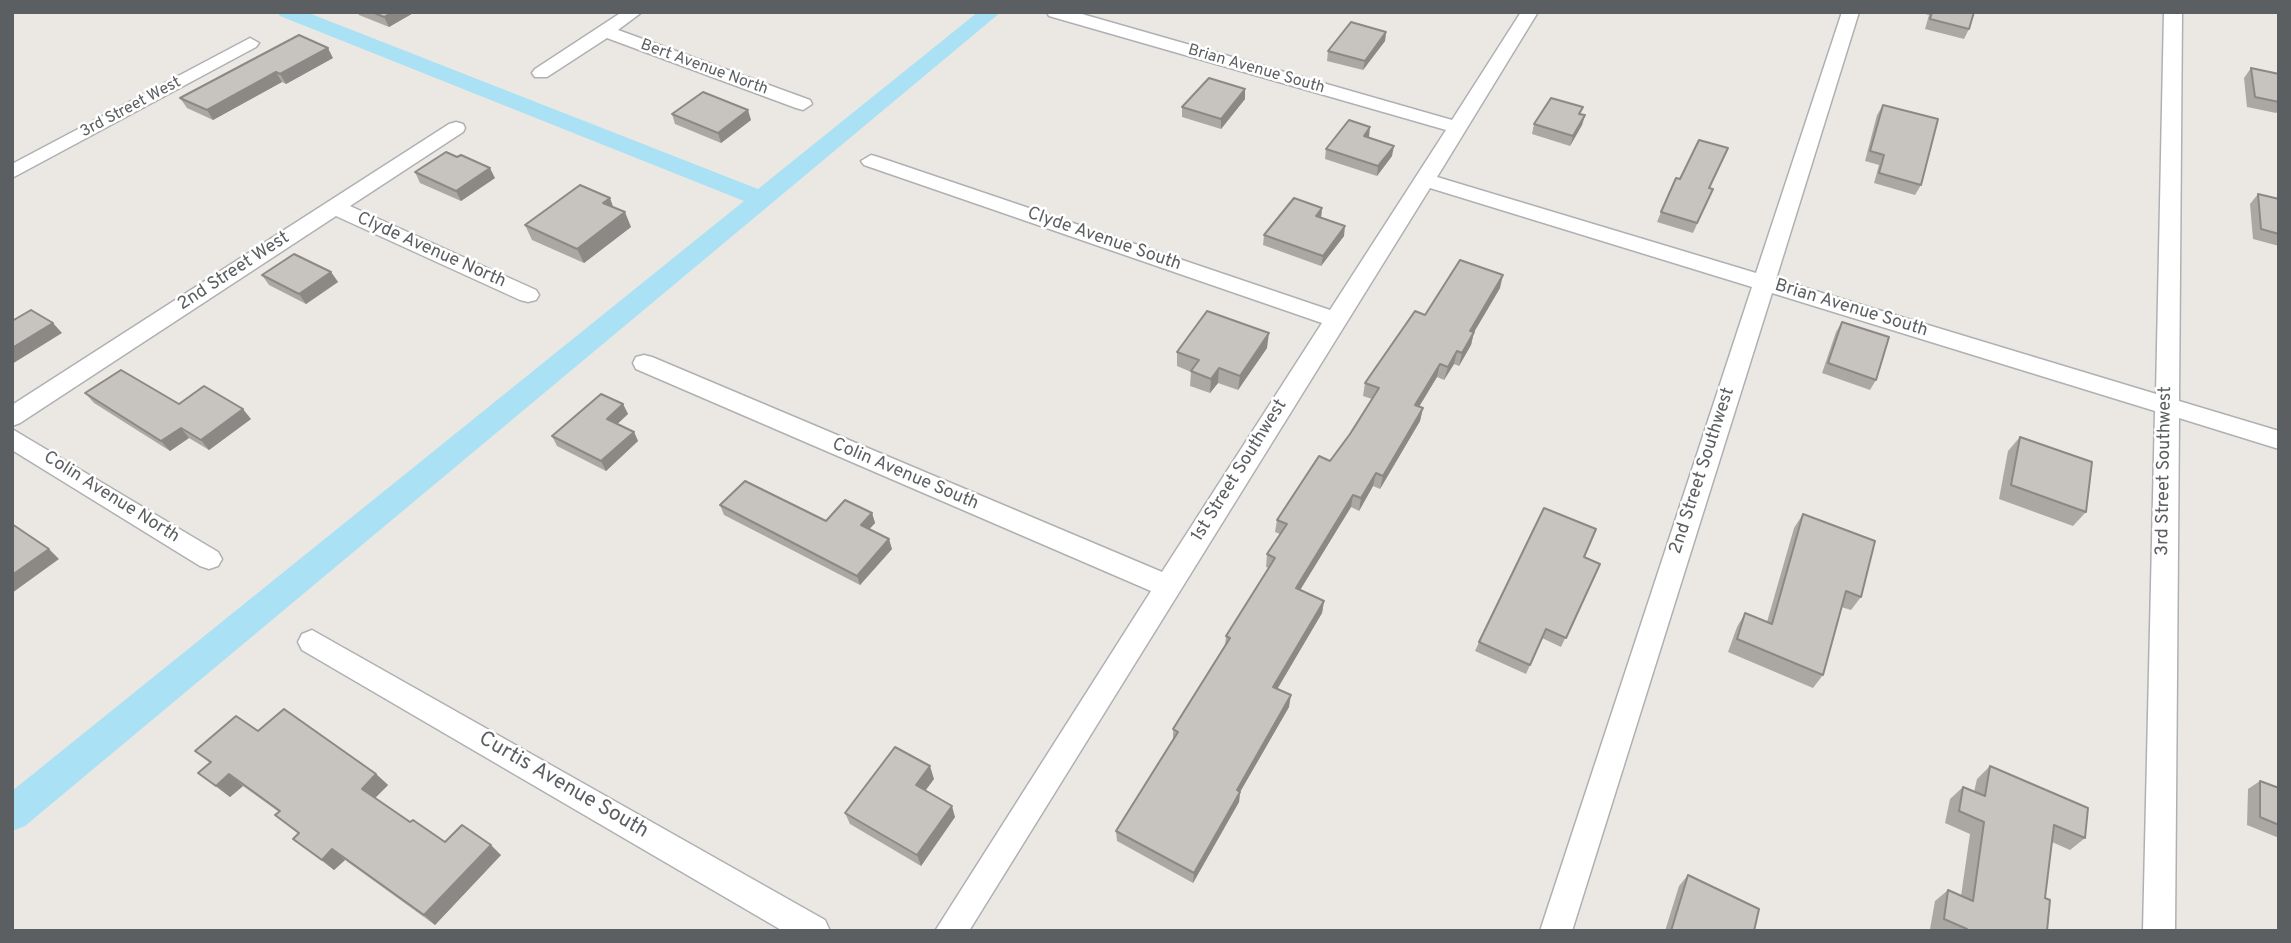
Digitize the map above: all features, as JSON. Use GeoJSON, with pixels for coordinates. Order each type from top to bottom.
{"type":"FeatureCollection","features":[{"type":"Feature","properties":{"kind":"street"},"geometry":{"type":"LineString","coordinates":[[541,73],[634,12]]}},
{"type":"Feature","properties":{"kind":"street","name":"Brian Avenue South"},"geometry":{"type":"LineString","coordinates":[[1055,12],[1456,127]]}},
{"type":"Feature","properties":{"kind":"street","name":"1st Street Southwest"},"geometry":{"type":"LineString","coordinates":[[951,931],[1530,12]]}},
{"type":"Feature","properties":{"kind":"street","name":"2nd Street Southwest"},"geometry":{"type":"LineString","coordinates":[[1556,931],[1851,12]]}},
{"type":"Feature","properties":{"kind":"street","name":"3rd Street Southwest"},"geometry":{"type":"LineString","coordinates":[[2159,931],[2173,12]]}},
{"type":"Feature","properties":{"kind":"street","name":"Bert Avenue North"},"geometry":{"type":"LineString","coordinates":[[605,31],[803,104]]}},
{"type":"Feature","properties":{"kind":"street","name":"3rd Street West"},"geometry":{"type":"LineString","coordinates":[[12,172],[250,43]]}},
{"type":"Feature","properties":{"kind":"street","name":"2nd Street West"},"geometry":{"type":"LineString","coordinates":[[12,417],[456,128]]}},
{"type":"Feature","properties":{"kind":"street","name":"Clyde Avenue South"},"geometry":{"type":"LineString","coordinates":[[871,161],[1336,320]]}},
{"type":"Feature","properties":{"kind":"street","name":"Brian Avenue South"},"geometry":{"type":"LineString","coordinates":[[1423,179],[2279,440]]}},
{"type":"Feature","properties":{"kind":"street","name":"Clyde Avenue North"},"geometry":{"type":"LineString","coordinates":[[334,207],[528,295]]}},
{"type":"Feature","properties":{"kind":"street","name":"Colin Avenue South"},"geometry":{"type":"LineString","coordinates":[[644,363],[1167,586]]}},
{"type":"Feature","properties":{"kind":"street","name":"Colin Avenue North"},"geometry":{"type":"LineString","coordinates":[[12,438],[209,559]]}},
{"type":"Feature","properties":{"kind":"street","name":"Curtis Avenue South"},"geometry":{"type":"LineString","coordinates":[[312,642],[814,931]]}},
{"type":"Feature","properties":{"kind":"building"},"geometry":{"type":"Polygon","coordinates":[[[372,12],[393,12],[384,17],[372,12]]]}},
{"type":"Feature","properties":{"kind":"building"},"geometry":{"type":"Polygon","coordinates":[[[1932,12],[1974,12],[1969,29],[1930,19],[1932,12]]]}},
{"type":"Feature","properties":{"kind":"building"},"geometry":{"type":"Polygon","coordinates":[[[1351,22],[1386,32],[1365,61],[1328,51],[1351,22]]]}},
{"type":"Feature","properties":{"kind":"building"},"geometry":{"type":"Polygon","coordinates":[[[299,35],[328,48],[280,74],[276,72],[207,110],[180,98],[299,35]]]}},
{"type":"Feature","properties":{"kind":"building"},"geometry":{"type":"Polygon","coordinates":[[[2251,68],[2279,74],[2279,102],[2255,97],[2251,68]]]}},
{"type":"Feature","properties":{"kind":"building"},"geometry":{"type":"Polygon","coordinates":[[[1209,78],[1245,89],[1221,119],[1182,107],[1209,78]]]}},
{"type":"Feature","properties":{"kind":"building"},"geometry":{"type":"Polygon","coordinates":[[[703,92],[748,110],[718,133],[672,114],[703,92]]]}},
{"type":"Feature","properties":{"kind":"building"},"geometry":{"type":"Polygon","coordinates":[[[1551,98],[1583,107],[1579,114],[1585,115],[1573,136],[1534,124],[1551,98]]]}},
{"type":"Feature","properties":{"kind":"building"},"geometry":{"type":"Polygon","coordinates":[[[1883,105],[1938,119],[1921,185],[1879,173],[1884,155],[1870,151],[1883,105]]]}},
{"type":"Feature","properties":{"kind":"building"},"geometry":{"type":"Polygon","coordinates":[[[1349,120],[1370,127],[1364,136],[1394,146],[1378,166],[1326,149],[1349,120]]]}},
{"type":"Feature","properties":{"kind":"building"},"geometry":{"type":"Polygon","coordinates":[[[1699,140],[1728,148],[1709,188],[1713,189],[1697,223],[1661,212],[1676,178],[1680,179],[1699,140]]]}},
{"type":"Feature","properties":{"kind":"building"},"geometry":{"type":"Polygon","coordinates":[[[446,152],[457,157],[461,155],[490,168],[456,191],[415,172],[446,152]]]}},
{"type":"Feature","properties":{"kind":"building"},"geometry":{"type":"Polygon","coordinates":[[[580,185],[610,198],[603,203],[625,212],[577,249],[525,225],[580,185]]]}},
{"type":"Feature","properties":{"kind":"building"},"geometry":{"type":"Polygon","coordinates":[[[2258,194],[2279,199],[2279,234],[2261,229],[2258,194]]]}},
{"type":"Feature","properties":{"kind":"building"},"geometry":{"type":"Polygon","coordinates":[[[1294,198],[1322,208],[1316,216],[1345,226],[1323,256],[1264,235],[1294,198]]]}},
{"type":"Feature","properties":{"kind":"building"},"geometry":{"type":"Polygon","coordinates":[[[294,254],[331,272],[299,294],[262,275],[294,254]]]}},
{"type":"Feature","properties":{"kind":"building"},"geometry":{"type":"Polygon","coordinates":[[[1460,260],[1503,275],[1470,331],[1474,332],[1462,353],[1457,351],[1448,367],[1440,364],[1415,405],[1423,408],[1383,476],[1376,473],[1361,498],[1353,495],[1296,588],[1324,601],[1273,687],[1291,695],[1194,873],[1116,831],[1178,732],[1173,729],[1230,638],[1226,636],[1275,558],[1267,554],[1287,524],[1277,520],[1319,456],[1330,461],[1350,434],[1379,388],[1365,383],[1415,311],[1425,315],[1460,260]]]}},
{"type":"Feature","properties":{"kind":"building"},"geometry":{"type":"Polygon","coordinates":[[[31,310],[53,323],[12,348],[12,321],[31,310]]]}},
{"type":"Feature","properties":{"kind":"building"},"geometry":{"type":"Polygon","coordinates":[[[1207,311],[1269,333],[1240,376],[1219,368],[1211,379],[1191,371],[1199,360],[1177,352],[1207,311]]]}},
{"type":"Feature","properties":{"kind":"building"},"geometry":{"type":"Polygon","coordinates":[[[1842,322],[1889,337],[1876,380],[1828,363],[1842,322]]]}},
{"type":"Feature","properties":{"kind":"building"},"geometry":{"type":"Polygon","coordinates":[[[121,370],[179,404],[204,386],[243,409],[201,440],[181,428],[161,441],[85,393],[121,370]]]}},
{"type":"Feature","properties":{"kind":"building"},"geometry":{"type":"Polygon","coordinates":[[[601,394],[623,404],[607,419],[634,432],[601,461],[552,436],[601,394]]]}},
{"type":"Feature","properties":{"kind":"building"},"geometry":{"type":"Polygon","coordinates":[[[2020,437],[2092,462],[2086,512],[2011,485],[2020,437]]]}},
{"type":"Feature","properties":{"kind":"building"},"geometry":{"type":"Polygon","coordinates":[[[745,481],[826,521],[845,500],[872,513],[861,525],[889,539],[857,576],[720,505],[745,481]]]}},
{"type":"Feature","properties":{"kind":"building"},"geometry":{"type":"Polygon","coordinates":[[[1544,508],[1596,529],[1584,557],[1600,564],[1566,638],[1546,629],[1530,665],[1479,642],[1544,508]]]}},
{"type":"Feature","properties":{"kind":"building"},"geometry":{"type":"Polygon","coordinates":[[[1803,514],[1875,541],[1861,597],[1846,591],[1823,675],[1737,639],[1745,613],[1772,624],[1803,514]]]}},
{"type":"Feature","properties":{"kind":"building"},"geometry":{"type":"Polygon","coordinates":[[[12,524],[49,549],[12,575],[12,524]]]}},
{"type":"Feature","properties":{"kind":"building"},"geometry":{"type":"Polygon","coordinates":[[[284,709],[376,774],[362,789],[410,822],[413,820],[445,842],[462,825],[491,845],[424,915],[332,849],[322,860],[293,839],[299,833],[275,815],[280,811],[229,774],[216,786],[198,773],[211,762],[195,751],[236,716],[258,731],[284,709]]]}},
{"type":"Feature","properties":{"kind":"building"},"geometry":{"type":"Polygon","coordinates":[[[895,747],[930,766],[916,785],[952,806],[917,855],[845,813],[895,747]]]}},
{"type":"Feature","properties":{"kind":"building"},"geometry":{"type":"Polygon","coordinates":[[[1990,766],[2088,808],[2085,838],[2054,825],[2045,898],[2050,900],[2047,931],[1967,931],[1944,919],[1948,890],[1973,901],[1984,822],[1959,811],[1963,787],[1985,796],[1990,766]]]}},
{"type":"Feature","properties":{"kind":"building"},"geometry":{"type":"Polygon","coordinates":[[[2260,781],[2279,788],[2279,825],[2260,817],[2260,781]]]}},
{"type":"Feature","properties":{"kind":"building"},"geometry":{"type":"Polygon","coordinates":[[[1688,875],[1759,909],[1754,931],[1671,931],[1688,875]]]}},
{"type":"Feature","properties":{"kind":"waterway"},"geometry":{"type":"LineString","coordinates":[[287,12],[762,200]]}},
{"type":"Feature","properties":{"kind":"waterway"},"geometry":{"type":"LineString","coordinates":[[762,200],[991,12]]}},
{"type":"Feature","properties":{"kind":"waterway"},"geometry":{"type":"LineString","coordinates":[[12,814],[762,200]]}}]}
